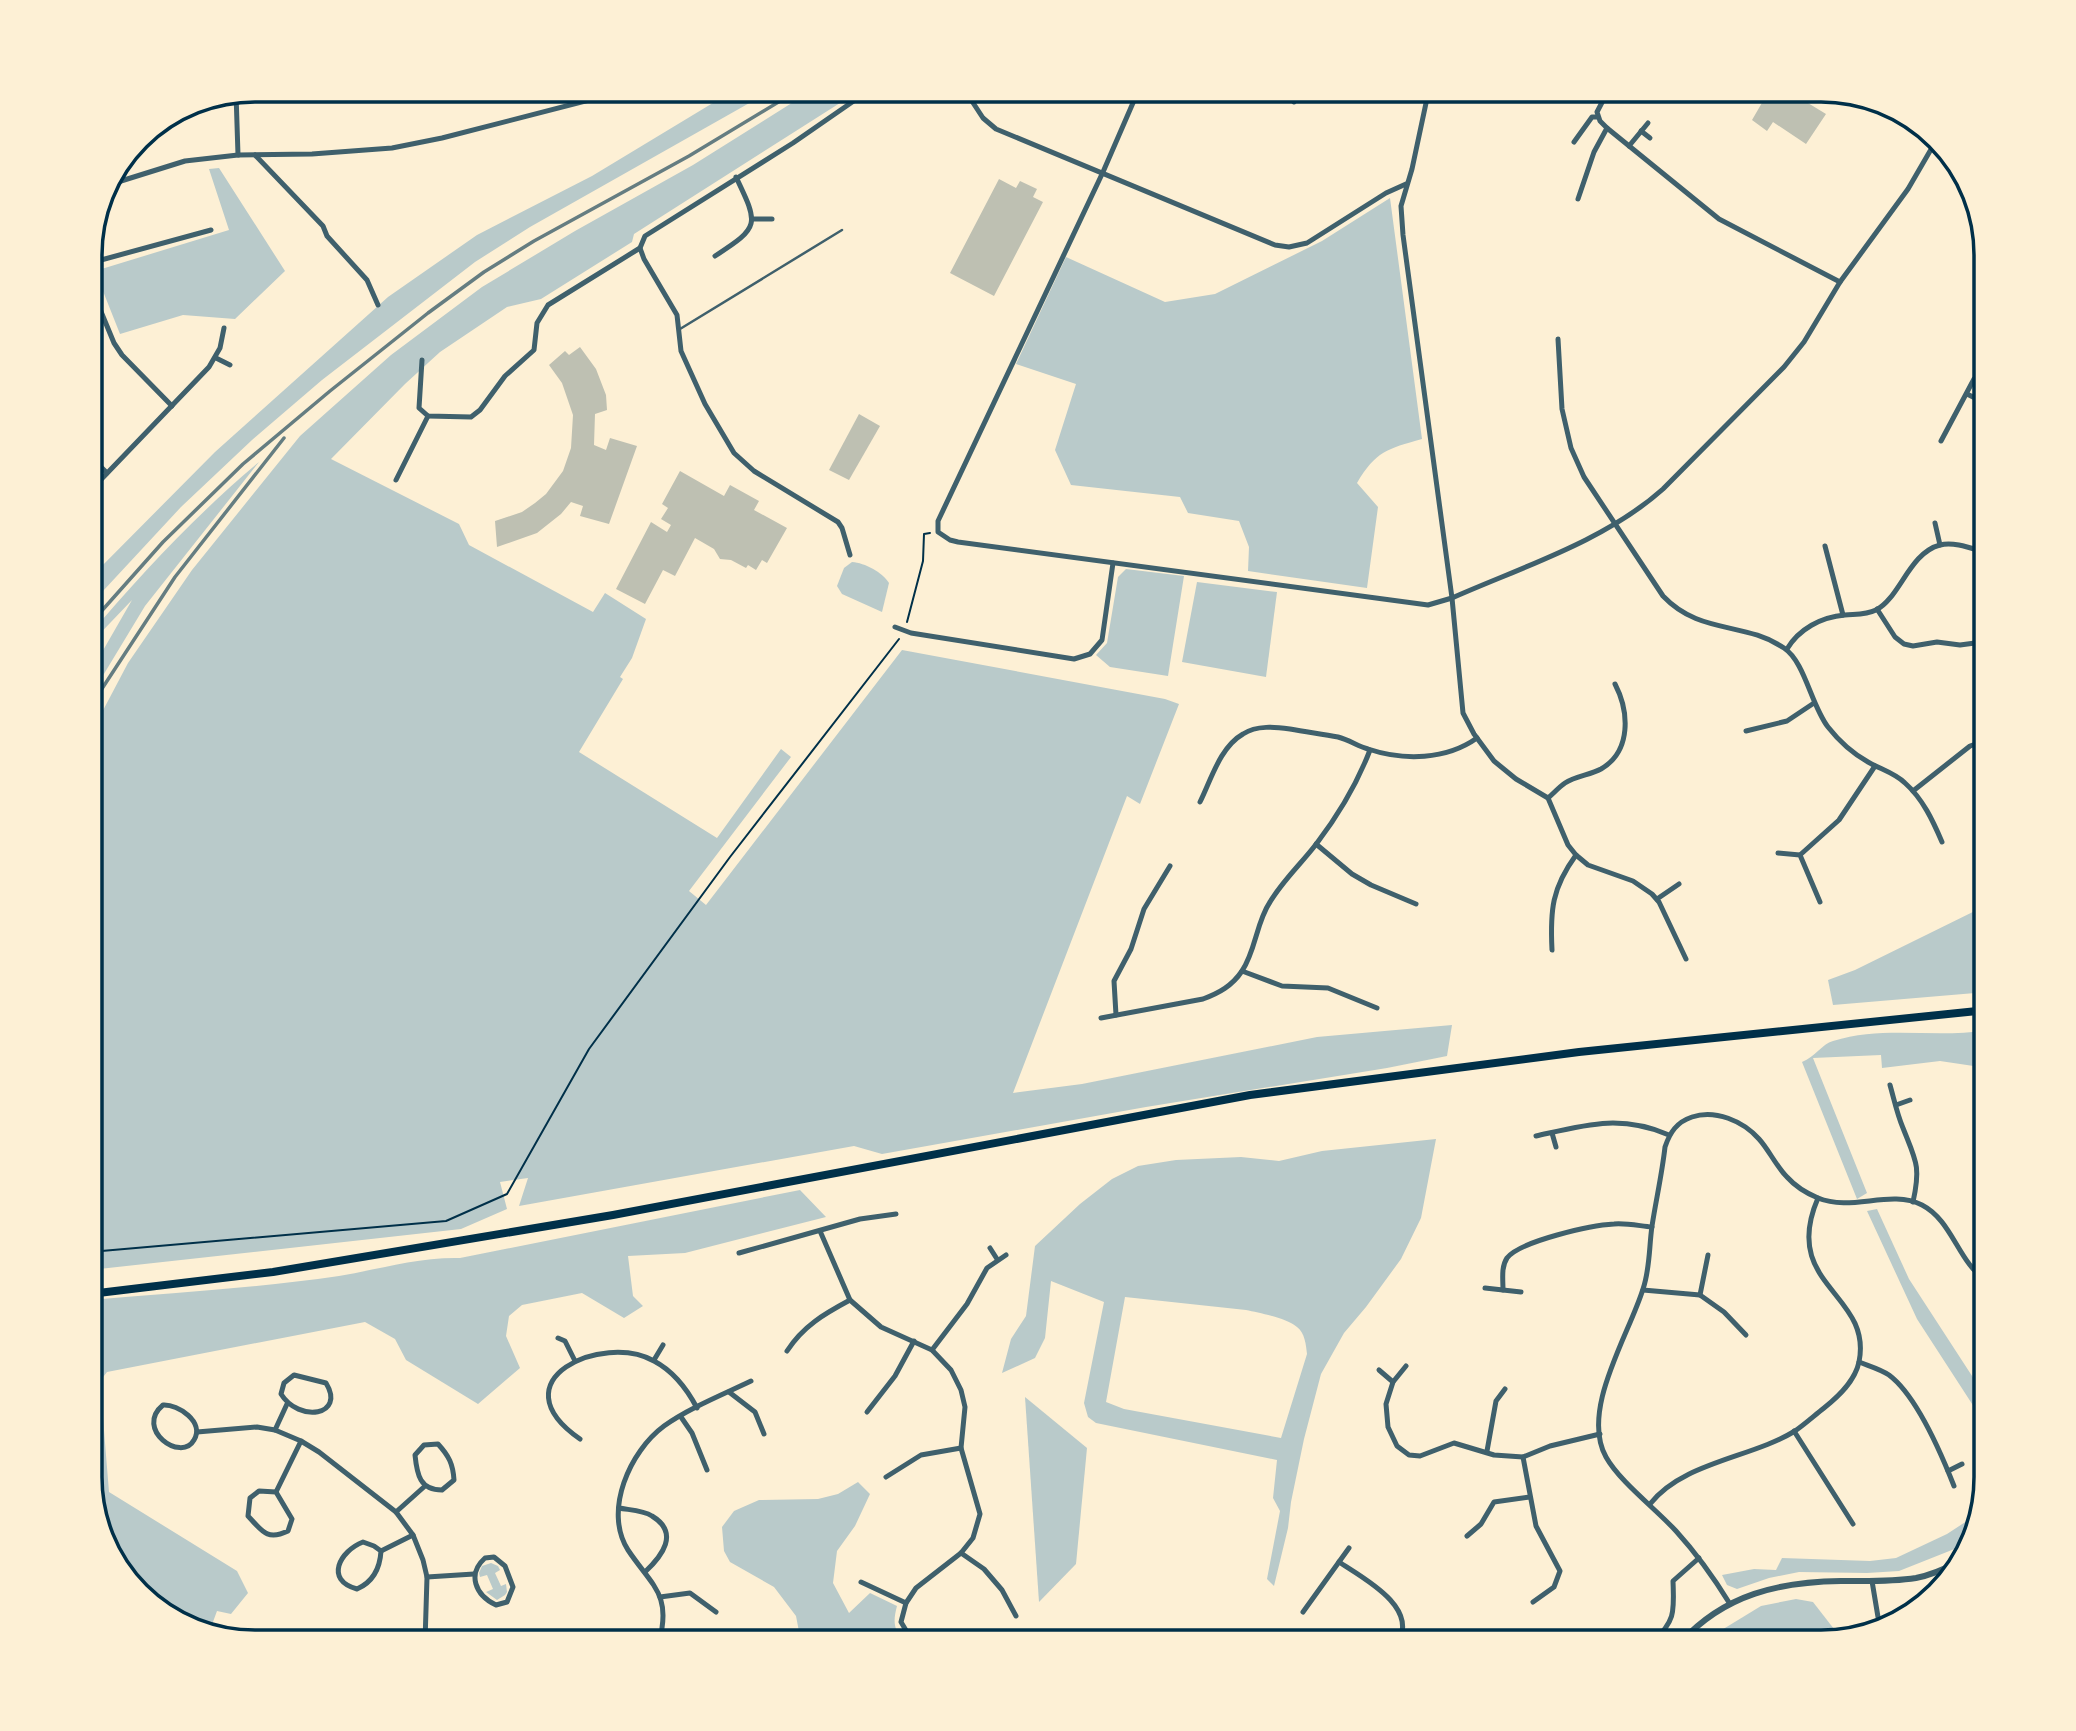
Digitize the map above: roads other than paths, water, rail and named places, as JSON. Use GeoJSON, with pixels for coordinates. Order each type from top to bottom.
{"type":"FeatureCollection","features":[{"type":"Feature","properties":{"kind":"main road"},"geometry":{"type":"LineString","coordinates":[[102,1293],[273,1272],[600,1217],[1250,1096],[1579,1052],[1974,1011]]}},
{"type":"Feature","properties":{"kind":"street"},"geometry":{"type":"LineString","coordinates":[[120,181],[173,164],[238,155],[354,152],[392,148],[582,102]]}},
{"type":"Feature","properties":{"kind":"street"},"geometry":{"type":"LineString","coordinates":[[422,360],[419,408],[428,416],[471,417],[480,410],[505,376],[534,349],[537,323],[548,306],[640,248],[645,236],[793,144],[853,102]]}},
{"type":"Feature","properties":{"kind":"street"},"geometry":{"type":"LineString","coordinates":[[972,102],[996,129],[1275,245],[1290,247],[1307,243],[1386,193],[1406,184]]}},
{"type":"Feature","properties":{"kind":"street"},"geometry":{"type":"LineString","coordinates":[[1133,102],[1103,173],[938,522],[938,532],[958,542],[1428,605],[1452,598],[1616,525],[1663,489],[1773,380],[1804,342],[1840,282],[1908,188],[1932,148]]}},
{"type":"Feature","properties":{"kind":"street"},"geometry":{"type":"LineString","coordinates":[[1426,102],[1401,206],[1452,598],[1463,713],[1477,738],[1505,772],[1548,798],[1568,845],[1576,855],[1599,870],[1644,887],[1657,899],[1686,959]]}},
{"type":"Feature","properties":{"kind":"street"},"geometry":{"type":"LineString","coordinates":[[1601,102],[1597,109],[1598,117],[1607,128],[1719,219],[1840,282]]}},
{"type":"Feature","properties":{"kind":"street"},"geometry":{"type":"LineString","coordinates":[[236,103],[238,155]]}},
{"type":"Feature","properties":{"kind":"street"},"geometry":{"type":"LineString","coordinates":[[1574,142],[1592,117],[1598,117]]}},
{"type":"Feature","properties":{"kind":"street"},"geometry":{"type":"LineString","coordinates":[[1629,146],[1648,123]]}},
{"type":"Feature","properties":{"kind":"street"},"geometry":{"type":"LineString","coordinates":[[1578,199],[1594,152],[1607,128]]}},
{"type":"Feature","properties":{"kind":"street"},"geometry":{"type":"LineString","coordinates":[[1642,131],[1650,138]]}},
{"type":"Feature","properties":{"kind":"street"},"geometry":{"type":"LineString","coordinates":[[255,155],[323,226],[327,236],[367,280],[378,305]]}},
{"type":"Feature","properties":{"kind":"street"},"geometry":{"type":"LineString","coordinates":[[715,256],[746,235],[752,219],[751,209],[736,177]]}},
{"type":"Feature","properties":{"kind":"street"},"geometry":{"type":"LineString","coordinates":[[752,219],[772,219]]}},
{"type":"Feature","properties":{"kind":"street"},"geometry":{"type":"LineString","coordinates":[[102,260],[211,230]]}},
{"type":"Feature","properties":{"kind":"street"},"geometry":{"type":"LineString","coordinates":[[640,248],[677,315],[679,343],[688,368],[705,404],[734,453],[754,471],[838,522],[850,555]]}},
{"type":"Feature","properties":{"kind":"street"},"geometry":{"type":"LineString","coordinates":[[102,314],[122,355],[173,406]]}},
{"type":"Feature","properties":{"kind":"street"},"geometry":{"type":"LineString","coordinates":[[102,478],[216,358],[224,328]]}},
{"type":"Feature","properties":{"kind":"street"},"geometry":{"type":"LineString","coordinates":[[1558,339],[1562,409],[1571,448],[1584,477],[1663,596],[1678,610],[1708,624],[1752,634],[1787,649],[1796,661],[1825,724],[1839,740],[1875,766],[1904,782],[1913,791],[1931,818],[1942,842]]}},
{"type":"Feature","properties":{"kind":"street"},"geometry":{"type":"LineString","coordinates":[[216,358],[230,365]]}},
{"type":"Feature","properties":{"kind":"street"},"geometry":{"type":"LineString","coordinates":[[1941,441],[1974,379]]}},
{"type":"Feature","properties":{"kind":"street"},"geometry":{"type":"LineString","coordinates":[[1966,394],[1974,398]]}},
{"type":"Feature","properties":{"kind":"street"},"geometry":{"type":"LineString","coordinates":[[396,480],[428,416]]}},
{"type":"Feature","properties":{"kind":"street"},"geometry":{"type":"LineString","coordinates":[[102,468],[107,473]]}},
{"type":"Feature","properties":{"kind":"street"},"geometry":{"type":"LineString","coordinates":[[1935,523],[1940,545]]}},
{"type":"Feature","properties":{"kind":"street"},"geometry":{"type":"LineString","coordinates":[[1787,649],[1813,623],[1877,609],[1916,561],[1940,545],[1974,549]]}},
{"type":"Feature","properties":{"kind":"street"},"geometry":{"type":"LineString","coordinates":[[1825,546],[1843,615]]}},
{"type":"Feature","properties":{"kind":"street"},"geometry":{"type":"LineString","coordinates":[[895,627],[905,631],[1074,659],[1090,654],[1102,640],[1114,563]]}},
{"type":"Feature","properties":{"kind":"street"},"geometry":{"type":"LineString","coordinates":[[1877,609],[1895,637],[1905,644],[1913,646],[1937,642],[1960,645],[1974,643]]}},
{"type":"Feature","properties":{"kind":"street"},"geometry":{"type":"LineString","coordinates":[[1548,798],[1566,783],[1601,769],[1618,753],[1625,737],[1625,718],[1615,684]]}},
{"type":"Feature","properties":{"kind":"street"},"geometry":{"type":"LineString","coordinates":[[1746,731],[1787,721],[1814,703]]}},
{"type":"Feature","properties":{"kind":"street"},"geometry":{"type":"LineString","coordinates":[[1200,802],[1229,746],[1243,733],[1259,728],[1275,727],[1340,738],[1370,750],[1396,755],[1431,755],[1463,748],[1477,738]]}},
{"type":"Feature","properties":{"kind":"street"},"geometry":{"type":"LineString","coordinates":[[1913,791],[1962,752],[1974,746]]}},
{"type":"Feature","properties":{"kind":"street"},"geometry":{"type":"LineString","coordinates":[[1101,1018],[1203,999],[1219,993],[1233,982],[1249,957],[1259,922],[1268,905],[1317,844],[1353,789],[1370,750]]}},
{"type":"Feature","properties":{"kind":"street"},"geometry":{"type":"LineString","coordinates":[[1778,853],[1800,855],[1839,820],[1875,766]]}},
{"type":"Feature","properties":{"kind":"street"},"geometry":{"type":"LineString","coordinates":[[1317,844],[1362,879],[1416,904]]}},
{"type":"Feature","properties":{"kind":"street"},"geometry":{"type":"LineString","coordinates":[[1552,950],[1550,918],[1554,894],[1561,876],[1576,855]]}},
{"type":"Feature","properties":{"kind":"street"},"geometry":{"type":"LineString","coordinates":[[1800,855],[1820,902]]}},
{"type":"Feature","properties":{"kind":"street"},"geometry":{"type":"LineString","coordinates":[[1116,1015],[1114,981],[1131,949],[1143,909],[1170,866]]}},
{"type":"Feature","properties":{"kind":"street"},"geometry":{"type":"LineString","coordinates":[[1657,899],[1679,884]]}},
{"type":"Feature","properties":{"kind":"street"},"geometry":{"type":"LineString","coordinates":[[1242,971],[1282,986],[1328,988],[1377,1008]]}},
{"type":"Feature","properties":{"kind":"street"},"geometry":{"type":"LineString","coordinates":[[1890,1085],[1901,1125],[1916,1157],[1919,1178],[1913,1202]]}},
{"type":"Feature","properties":{"kind":"street"},"geometry":{"type":"LineString","coordinates":[[1896,1105],[1910,1100]]}},
{"type":"Feature","properties":{"kind":"street"},"geometry":{"type":"LineString","coordinates":[[1730,1604],[1699,1558],[1614,1469],[1605,1455],[1600,1434],[1600,1410],[1605,1391],[1643,1290],[1650,1260],[1652,1227],[1669,1135],[1683,1120],[1702,1113],[1743,1125],[1758,1138],[1787,1177],[1801,1190],[1818,1198],[1849,1205],[1890,1199],[1913,1202],[1938,1216],[1974,1269]]}},
{"type":"Feature","properties":{"kind":"street"},"geometry":{"type":"LineString","coordinates":[[1536,1136],[1583,1124],[1627,1123],[1669,1135]]}},
{"type":"Feature","properties":{"kind":"street"},"geometry":{"type":"LineString","coordinates":[[1552,1133],[1556,1147]]}},
{"type":"Feature","properties":{"kind":"street"},"geometry":{"type":"LineString","coordinates":[[1650,1504],[1672,1482],[1794,1431],[1835,1399],[1853,1376],[1859,1362],[1859,1338],[1854,1317],[1819,1275],[1808,1241],[1812,1211],[1818,1198]]}},
{"type":"Feature","properties":{"kind":"street"},"geometry":{"type":"LineString","coordinates":[[739,1253],[860,1219],[896,1214]]}},
{"type":"Feature","properties":{"kind":"street"},"geometry":{"type":"LineString","coordinates":[[1503,1290],[1503,1266],[1508,1256],[1518,1248],[1587,1227],[1618,1223],[1652,1227]]}},
{"type":"Feature","properties":{"kind":"street"},"geometry":{"type":"LineString","coordinates":[[820,1231],[850,1300],[881,1327],[932,1350],[951,1370],[961,1390],[965,1423],[961,1448],[980,1514],[973,1538],[961,1553],[916,1588],[906,1604],[901,1622],[906,1630]]}},
{"type":"Feature","properties":{"kind":"street"},"geometry":{"type":"LineString","coordinates":[[990,1248],[998,1259]]}},
{"type":"Feature","properties":{"kind":"street"},"geometry":{"type":"LineString","coordinates":[[932,1350],[967,1304],[987,1268],[1006,1255]]}},
{"type":"Feature","properties":{"kind":"street"},"geometry":{"type":"LineString","coordinates":[[1700,1295],[1708,1255]]}},
{"type":"Feature","properties":{"kind":"street"},"geometry":{"type":"LineString","coordinates":[[1485,1288],[1521,1292]]}},
{"type":"Feature","properties":{"kind":"street"},"geometry":{"type":"LineString","coordinates":[[1643,1290],[1700,1295],[1724,1312],[1746,1335]]}},
{"type":"Feature","properties":{"kind":"street"},"geometry":{"type":"LineString","coordinates":[[787,1351],[812,1321],[850,1300]]}},
{"type":"Feature","properties":{"kind":"street"},"geometry":{"type":"LineString","coordinates":[[558,1339],[565,1341],[575,1361]]}},
{"type":"Feature","properties":{"kind":"street"},"geometry":{"type":"LineString","coordinates":[[867,1412],[895,1376],[914,1341]]}},
{"type":"Feature","properties":{"kind":"street"},"geometry":{"type":"LineString","coordinates":[[654,1360],[663,1345]]}},
{"type":"Feature","properties":{"kind":"street"},"geometry":{"type":"LineString","coordinates":[[580,1440],[562,1426],[548,1401],[550,1384],[564,1367],[575,1361],[607,1354],[628,1353],[654,1360],[673,1375],[697,1408]]}},
{"type":"Feature","properties":{"kind":"street"},"geometry":{"type":"LineString","coordinates":[[1859,1362],[1886,1373],[1913,1400],[1954,1486]]}},
{"type":"Feature","properties":{"kind":"street"},"geometry":{"type":"LineString","coordinates":[[1406,1366],[1393,1382],[1386,1404],[1388,1427],[1397,1446],[1409,1455],[1420,1457],[1454,1443],[1494,1455],[1523,1457],[1550,1446],[1600,1434]]}},
{"type":"Feature","properties":{"kind":"street"},"geometry":{"type":"LineString","coordinates":[[1379,1370],[1393,1382]]}},
{"type":"Feature","properties":{"kind":"street"},"geometry":{"type":"LineString","coordinates":[[294,1375],[326,1383],[331,1391],[331,1399],[324,1409],[316,1413],[300,1411],[287,1404],[281,1394],[284,1383],[294,1375]]}},
{"type":"Feature","properties":{"kind":"street"},"geometry":{"type":"LineString","coordinates":[[662,1630],[664,1620],[660,1597],[621,1538],[619,1508],[624,1481],[640,1454],[664,1426],[751,1381]]}},
{"type":"Feature","properties":{"kind":"street"},"geometry":{"type":"LineString","coordinates":[[1487,1451],[1496,1401],[1505,1389]]}},
{"type":"Feature","properties":{"kind":"street"},"geometry":{"type":"LineString","coordinates":[[729,1392],[755,1412],[764,1434]]}},
{"type":"Feature","properties":{"kind":"street"},"geometry":{"type":"LineString","coordinates":[[275,1430],[287,1404]]}},
{"type":"Feature","properties":{"kind":"street"},"geometry":{"type":"LineString","coordinates":[[163,1405],[173,1405],[190,1419],[197,1432],[194,1442],[186,1448],[166,1443],[154,1427],[155,1411],[163,1405]]}},
{"type":"Feature","properties":{"kind":"street"},"geometry":{"type":"LineString","coordinates":[[681,1417],[692,1433],[708,1470]]}},
{"type":"Feature","properties":{"kind":"street"},"geometry":{"type":"LineString","coordinates":[[197,1432],[257,1427],[275,1430],[301,1441],[396,1512],[413,1535],[423,1560],[427,1577],[425,1630]]}},
{"type":"Feature","properties":{"kind":"street"},"geometry":{"type":"LineString","coordinates":[[1794,1431],[1853,1524]]}},
{"type":"Feature","properties":{"kind":"street"},"geometry":{"type":"LineString","coordinates":[[276,1492],[301,1441]]}},
{"type":"Feature","properties":{"kind":"street"},"geometry":{"type":"LineString","coordinates":[[438,1444],[448,1455],[454,1480],[442,1490],[425,1486],[416,1469],[415,1455],[424,1445],[438,1444]]}},
{"type":"Feature","properties":{"kind":"street"},"geometry":{"type":"LineString","coordinates":[[886,1477],[921,1455],[961,1448]]}},
{"type":"Feature","properties":{"kind":"street"},"geometry":{"type":"LineString","coordinates":[[1523,1457],[1535,1527],[1560,1571],[1554,1587],[1533,1602]]}},
{"type":"Feature","properties":{"kind":"street"},"geometry":{"type":"LineString","coordinates":[[1948,1471],[1962,1465]]}},
{"type":"Feature","properties":{"kind":"street"},"geometry":{"type":"LineString","coordinates":[[396,1512],[425,1486]]}},
{"type":"Feature","properties":{"kind":"street"},"geometry":{"type":"LineString","coordinates":[[259,1491],[276,1492],[292,1519],[288,1531],[271,1536],[248,1516],[247,1507],[250,1498],[259,1491]]}},
{"type":"Feature","properties":{"kind":"street"},"geometry":{"type":"LineString","coordinates":[[1467,1536],[1480,1524],[1494,1503],[1530,1497]]}},
{"type":"Feature","properties":{"kind":"street"},"geometry":{"type":"LineString","coordinates":[[619,1508],[652,1516],[663,1526],[667,1538],[666,1549],[660,1559],[645,1572]]}},
{"type":"Feature","properties":{"kind":"street"},"geometry":{"type":"LineString","coordinates":[[381,1551],[413,1535]]}},
{"type":"Feature","properties":{"kind":"street"},"geometry":{"type":"LineString","coordinates":[[363,1542],[374,1545],[381,1551],[380,1565],[367,1584],[357,1589],[345,1586],[339,1578],[338,1567],[355,1545],[363,1542]]}},
{"type":"Feature","properties":{"kind":"street"},"geometry":{"type":"LineString","coordinates":[[1303,1612],[1349,1548]]}},
{"type":"Feature","properties":{"kind":"street"},"geometry":{"type":"LineString","coordinates":[[961,1553],[984,1570],[1002,1590],[1016,1616]]}},
{"type":"Feature","properties":{"kind":"street"},"geometry":{"type":"LineString","coordinates":[[494,1557],[499,1560],[505,1566],[513,1587],[507,1602],[496,1605],[487,1601],[478,1589],[474,1574],[478,1564],[485,1558],[494,1557]]}},
{"type":"Feature","properties":{"kind":"street"},"geometry":{"type":"LineString","coordinates":[[1664,1630],[1674,1614],[1673,1581],[1699,1558]]}},
{"type":"Feature","properties":{"kind":"street"},"geometry":{"type":"LineString","coordinates":[[1339,1562],[1393,1603],[1401,1614],[1403,1630]]}},
{"type":"Feature","properties":{"kind":"street"},"geometry":{"type":"LineString","coordinates":[[1694,1630],[1707,1618],[1759,1590],[1788,1584],[1916,1578],[1943,1569]]}},
{"type":"Feature","properties":{"kind":"street"},"geometry":{"type":"LineString","coordinates":[[427,1577],[474,1574]]}},
{"type":"Feature","properties":{"kind":"street"},"geometry":{"type":"LineString","coordinates":[[1872,1581],[1879,1618]]}},
{"type":"Feature","properties":{"kind":"street"},"geometry":{"type":"LineString","coordinates":[[861,1582],[906,1604]]}},
{"type":"Feature","properties":{"kind":"street"},"geometry":{"type":"LineString","coordinates":[[660,1597],[690,1593],[716,1612]]}},
{"type":"Feature","properties":{"kind":"lane"},"geometry":{"type":"LineString","coordinates":[[679,330],[842,230]]}},
{"type":"Feature","properties":{"kind":"railway"},"geometry":{"type":"LineString","coordinates":[[102,611],[163,542],[243,464],[428,313],[484,272],[534,241],[689,156],[778,102]]}},
{"type":"Feature","properties":{"kind":"railway"},"geometry":{"type":"LineString","coordinates":[[102,689],[175,577],[284,438]]}}]}
